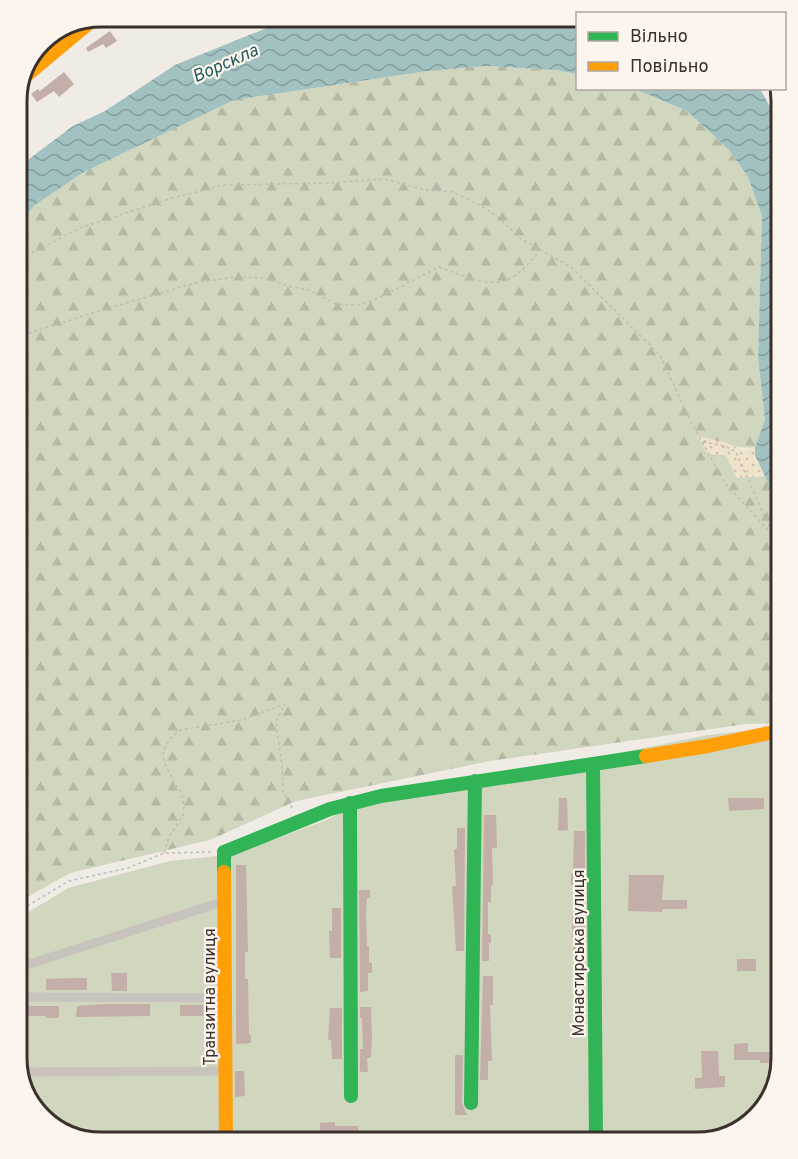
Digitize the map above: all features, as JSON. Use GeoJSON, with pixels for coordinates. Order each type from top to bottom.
{"type":"FeatureCollection","features":[{"type":"Feature","properties":{"kind":"street"},"geometry":{"type":"LineString","coordinates":[[35,68],[80,30]]}},
{"type":"Feature","properties":{"kind":"street"},"geometry":{"type":"LineString","coordinates":[[224,852],[299,821],[350,803],[381,796],[708,746],[771,733]]}},
{"type":"Feature","properties":{"kind":"street","name":"Монастирська вулиця"},"geometry":{"type":"LineString","coordinates":[[593,764],[596,1132]]}},
{"type":"Feature","properties":{"kind":"street"},"geometry":{"type":"LineString","coordinates":[[471,1103],[475,781]]}},
{"type":"Feature","properties":{"kind":"street"},"geometry":{"type":"LineString","coordinates":[[350,803],[351,1096]]}},
{"type":"Feature","properties":{"kind":"street","name":"Транзитна вулиця"},"geometry":{"type":"LineString","coordinates":[[224,852],[226,1132]]}},
{"type":"Feature","properties":{"kind":"street"},"geometry":{"type":"LineString","coordinates":[[27,964],[225,901]]}},
{"type":"Feature","properties":{"kind":"street"},"geometry":{"type":"LineString","coordinates":[[27,997],[225,998]]}},
{"type":"Feature","properties":{"kind":"street"},"geometry":{"type":"LineString","coordinates":[[29,1072],[225,1071]]}},
{"type":"Feature","properties":{"kind":"path"},"geometry":{"type":"LineString","coordinates":[[27,255],[80,228],[172,198],[224,184],[329,183],[384,179],[426,190],[453,192],[468,198],[498,217],[520,238],[572,268],[660,355],[686,412],[724,482],[771,533]]}},
{"type":"Feature","properties":{"kind":"path"},"geometry":{"type":"LineString","coordinates":[[27,334],[198,282],[236,277],[266,278],[309,290],[336,304],[358,305],[378,298],[439,267],[483,282],[499,282],[514,278],[540,250]]}},
{"type":"Feature","properties":{"kind":"path"},"geometry":{"type":"LineString","coordinates":[[702,442],[725,446],[736,452],[771,532]]}},
{"type":"Feature","properties":{"kind":"path"},"geometry":{"type":"LineString","coordinates":[[164,853],[169,837],[183,815],[184,807],[182,794],[164,762],[164,751],[170,740],[180,730],[241,720],[285,704],[276,721],[283,790],[299,821]]}},
{"type":"Feature","properties":{"kind":"path"},"geometry":{"type":"LineString","coordinates":[[27,906],[69,881],[128,868],[164,853],[224,852]]}},
{"type":"Feature","properties":{"kind":"green space"},"geometry":{"type":"Polygon","coordinates":[[[486,66],[556,70],[576,74],[576,90],[637,90],[687,111],[729,150],[748,177],[762,216],[758,357],[765,421],[755,447],[733,446],[697,437],[726,455],[737,478],[765,476],[771,489],[771,723],[746,724],[490,761],[296,801],[210,840],[70,873],[27,897],[27,214],[35,205],[84,172],[234,100],[428,71],[486,66]]]}},
{"type":"Feature","properties":{"kind":"green space"},"geometry":{"type":"Polygon","coordinates":[[[771,728],[771,1058],[768,1077],[761,1095],[742,1117],[734,1122],[716,1129],[697,1132],[97,1132],[77,1128],[64,1122],[42,1103],[37,1095],[30,1077],[27,1058],[27,913],[68,888],[170,861],[235,854],[326,820],[355,806],[708,735],[771,728]]]}},
{"type":"Feature","properties":{"kind":"green space"},"geometry":{"type":"Polygon","coordinates":[[[449,740],[453,761],[416,768],[412,747],[449,740]]]}},
{"type":"Feature","properties":{"kind":"sand"},"geometry":{"type":"Polygon","coordinates":[[[696,436],[724,442],[743,450],[755,447],[755,455],[765,476],[737,478],[726,455],[706,454],[702,442],[696,436]]]}},
{"type":"Feature","properties":{"kind":"water","name":"Ворскла"},"geometry":{"type":"Polygon","coordinates":[[[269,27],[576,27],[576,74],[556,70],[486,66],[428,71],[234,100],[84,172],[35,205],[27,214],[27,160],[73,126],[105,111],[175,65],[269,27]]]}},
{"type":"Feature","properties":{"kind":"water"},"geometry":{"type":"Polygon","coordinates":[[[637,90],[761,90],[771,108],[771,489],[755,455],[755,447],[765,420],[758,357],[762,216],[748,177],[729,150],[687,111],[637,90]]]}},
{"type":"Feature","properties":{"kind":"building"},"geometry":{"type":"Polygon","coordinates":[[[110,31],[117,41],[106,48],[103,44],[88,52],[86,48],[110,31]]]}},
{"type":"Feature","properties":{"kind":"building"},"geometry":{"type":"Polygon","coordinates":[[[64,72],[74,84],[59,97],[54,91],[37,102],[31,94],[38,89],[40,91],[64,72]]]}},
{"type":"Feature","properties":{"kind":"building"},"geometry":{"type":"Polygon","coordinates":[[[559,798],[567,798],[568,830],[558,831],[559,798]]]}},
{"type":"Feature","properties":{"kind":"building"},"geometry":{"type":"Polygon","coordinates":[[[728,798],[764,798],[764,809],[729,811],[728,798]]]}},
{"type":"Feature","properties":{"kind":"building"},"geometry":{"type":"Polygon","coordinates":[[[484,815],[496,815],[497,848],[492,848],[493,885],[491,885],[491,902],[488,902],[488,934],[491,934],[489,961],[482,961],[484,815]]]}},
{"type":"Feature","properties":{"kind":"building"},"geometry":{"type":"Polygon","coordinates":[[[457,828],[465,828],[464,951],[456,951],[452,886],[456,886],[454,849],[457,849],[457,828]]]}},
{"type":"Feature","properties":{"kind":"building"},"geometry":{"type":"Polygon","coordinates":[[[574,831],[585,831],[585,944],[581,944],[581,961],[574,961],[572,927],[574,885],[571,885],[571,873],[573,873],[574,831]]]}},
{"type":"Feature","properties":{"kind":"building"},"geometry":{"type":"Polygon","coordinates":[[[236,865],[246,865],[248,952],[245,952],[245,979],[248,979],[251,1043],[236,1044],[236,865]]]}},
{"type":"Feature","properties":{"kind":"building"},"geometry":{"type":"Polygon","coordinates":[[[629,875],[664,875],[662,900],[687,900],[687,909],[662,909],[662,912],[628,911],[629,875]]]}},
{"type":"Feature","properties":{"kind":"building"},"geometry":{"type":"Polygon","coordinates":[[[359,890],[370,890],[366,913],[369,963],[372,963],[372,973],[368,973],[368,991],[360,992],[359,890]]]}},
{"type":"Feature","properties":{"kind":"building"},"geometry":{"type":"Polygon","coordinates":[[[332,908],[341,908],[341,958],[330,958],[329,931],[332,931],[332,908]]]}},
{"type":"Feature","properties":{"kind":"building"},"geometry":{"type":"Polygon","coordinates":[[[737,959],[756,959],[756,971],[737,971],[737,959]]]}},
{"type":"Feature","properties":{"kind":"building"},"geometry":{"type":"Polygon","coordinates":[[[111,973],[127,973],[127,991],[112,991],[111,973]]]}},
{"type":"Feature","properties":{"kind":"building"},"geometry":{"type":"Polygon","coordinates":[[[483,976],[493,976],[493,1005],[490,1005],[492,1061],[488,1061],[488,1080],[480,1080],[483,976]]]}},
{"type":"Feature","properties":{"kind":"building"},"geometry":{"type":"Polygon","coordinates":[[[87,978],[87,990],[46,990],[46,979],[87,978]]]}},
{"type":"Feature","properties":{"kind":"building"},"geometry":{"type":"Polygon","coordinates":[[[150,1004],[150,1016],[76,1017],[77,1006],[150,1004]]]}},
{"type":"Feature","properties":{"kind":"building"},"geometry":{"type":"Polygon","coordinates":[[[180,1005],[216,1005],[216,1016],[180,1016],[180,1005]]]}},
{"type":"Feature","properties":{"kind":"building"},"geometry":{"type":"Polygon","coordinates":[[[27,1006],[59,1006],[59,1018],[46,1018],[46,1016],[27,1016],[27,1006]]]}},
{"type":"Feature","properties":{"kind":"building"},"geometry":{"type":"Polygon","coordinates":[[[360,1007],[371,1007],[372,1038],[371,1058],[367,1058],[368,1072],[360,1072],[360,1049],[363,1049],[360,1007]]]}},
{"type":"Feature","properties":{"kind":"building"},"geometry":{"type":"Polygon","coordinates":[[[330,1008],[342,1008],[342,1059],[332,1059],[331,1040],[328,1040],[330,1008]]]}},
{"type":"Feature","properties":{"kind":"building"},"geometry":{"type":"Polygon","coordinates":[[[748,1043],[748,1052],[771,1052],[770,1063],[760,1063],[760,1060],[734,1060],[734,1044],[748,1043]]]}},
{"type":"Feature","properties":{"kind":"building"},"geometry":{"type":"Polygon","coordinates":[[[701,1051],[718,1051],[719,1076],[725,1076],[725,1087],[695,1089],[695,1078],[702,1078],[701,1051]]]}},
{"type":"Feature","properties":{"kind":"building"},"geometry":{"type":"Polygon","coordinates":[[[455,1055],[463,1055],[462,1103],[467,1115],[455,1115],[455,1055]]]}},
{"type":"Feature","properties":{"kind":"building"},"geometry":{"type":"Polygon","coordinates":[[[235,1071],[244,1071],[245,1096],[235,1097],[235,1071]]]}},
{"type":"Feature","properties":{"kind":"building"},"geometry":{"type":"Polygon","coordinates":[[[335,1122],[335,1126],[358,1126],[358,1132],[320,1132],[320,1123],[335,1122]]]}},
{"type":"Feature","properties":{"kind":"traffic: fast"},"geometry":{"type":"LineString","coordinates":[[224,872],[224,852],[330,809],[381,796],[646,756]]}},
{"type":"Feature","properties":{"kind":"traffic: fast"},"geometry":{"type":"LineString","coordinates":[[593,764],[596,1132]]}},
{"type":"Feature","properties":{"kind":"traffic: fast"},"geometry":{"type":"LineString","coordinates":[[471,1103],[475,781]]}},
{"type":"Feature","properties":{"kind":"traffic: fast"},"geometry":{"type":"LineString","coordinates":[[350,803],[351,1096]]}},
{"type":"Feature","properties":{"kind":"traffic: slow"},"geometry":{"type":"LineString","coordinates":[[35,68],[80,30]]}},
{"type":"Feature","properties":{"kind":"traffic: slow"},"geometry":{"type":"LineString","coordinates":[[646,756],[771,733]]}},
{"type":"Feature","properties":{"kind":"traffic: slow"},"geometry":{"type":"LineString","coordinates":[[224,872],[226,1132]]}}]}
